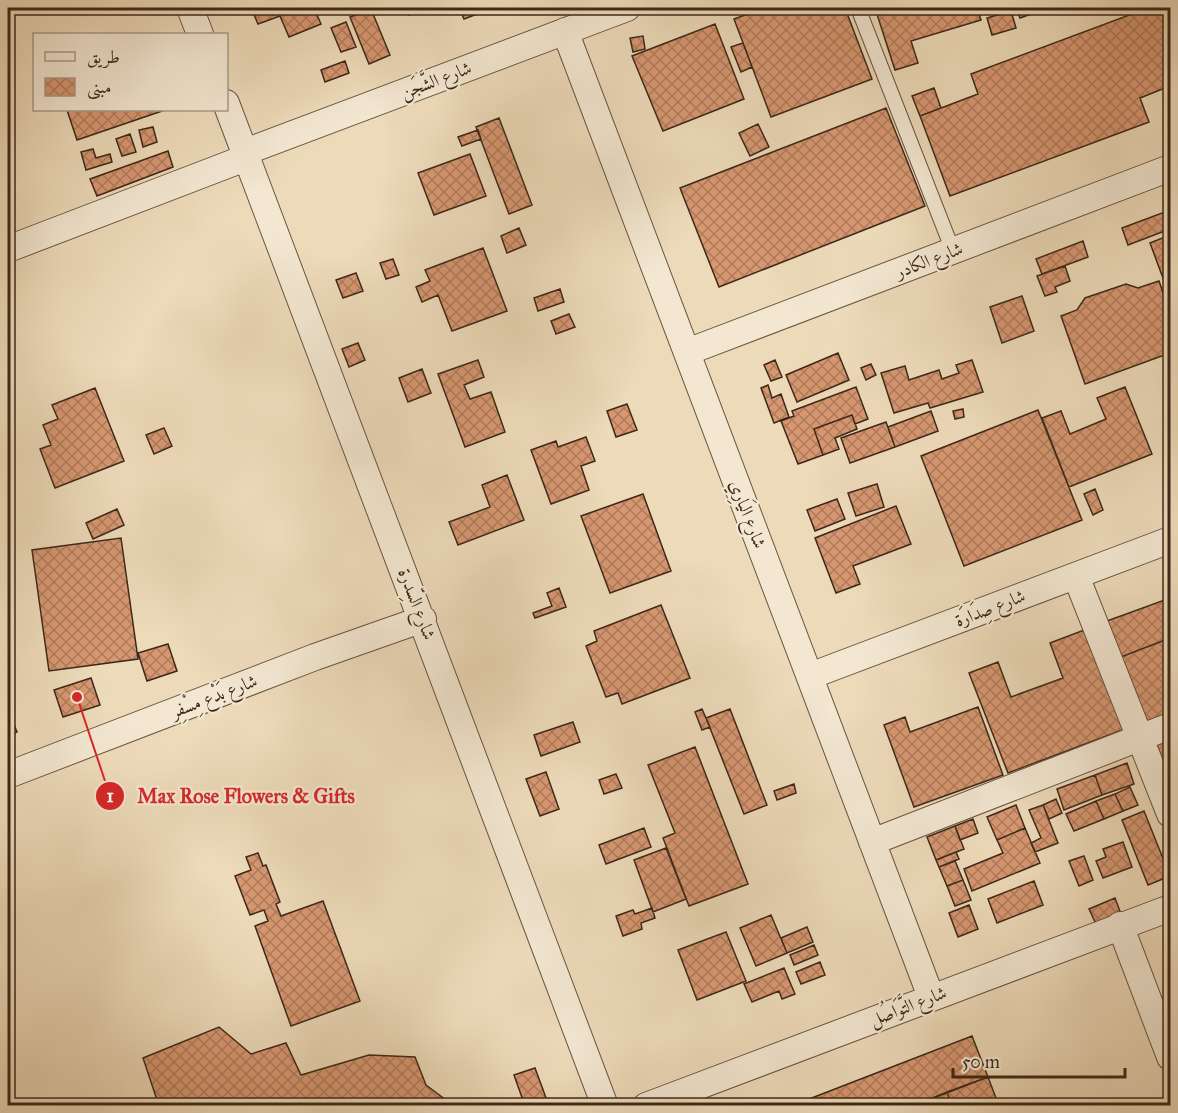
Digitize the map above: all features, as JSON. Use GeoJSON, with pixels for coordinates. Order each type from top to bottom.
{"type":"FeatureCollection","features":[{"type":"Feature","properties":{"kind":"street"},"geometry":{"type":"LineString","coordinates":[[190,8],[200,33]]}},
{"type":"Feature","properties":{"kind":"street","name":"شارع الشَّجَن"},"geometry":{"type":"LineString","coordinates":[[8,249],[247,154],[627,8]]}},
{"type":"Feature","properties":{"kind":"street","name":"شارع اليَارِي"},"geometry":{"type":"LineString","coordinates":[[565,31],[931,997]]}},
{"type":"Feature","properties":{"kind":"street","name":"شارع السِّدرة"},"geometry":{"type":"LineString","coordinates":[[228,108],[605,1106]]}},
{"type":"Feature","properties":{"kind":"street","name":"شارع الكادر"},"geometry":{"type":"LineString","coordinates":[[687,352],[1170,168]]}},
{"type":"Feature","properties":{"kind":"street","name":"شارع صِدَارَة"},"geometry":{"type":"LineString","coordinates":[[810,676],[1170,540]]}},
{"type":"Feature","properties":{"kind":"street"},"geometry":{"type":"LineString","coordinates":[[1076,576],[1170,814]]}},
{"type":"Feature","properties":{"kind":"street","name":"شارع بَدْع مِسْفِر"},"geometry":{"type":"LineString","coordinates":[[8,775],[315,657],[423,620]]}},
{"type":"Feature","properties":{"kind":"street"},"geometry":{"type":"LineString","coordinates":[[872,842],[1170,726]]}},
{"type":"Feature","properties":{"kind":"street","name":"شارع التَّوَاصُل"},"geometry":{"type":"LineString","coordinates":[[646,1106],[1170,908]]}},
{"type":"Feature","properties":{"kind":"street"},"geometry":{"type":"LineString","coordinates":[[1120,925],[1170,1055]]}},
{"type":"Feature","properties":{"kind":"lane"},"geometry":{"type":"LineString","coordinates":[[858,8],[953,251]]}},
{"type":"Feature","properties":{"kind":"building"},"geometry":{"type":"Polygon","coordinates":[[[251,8],[314,8],[321,24],[289,37],[280,16],[258,24],[251,8]]]}},
{"type":"Feature","properties":{"kind":"building"},"geometry":{"type":"Polygon","coordinates":[[[406,8],[427,8],[409,15],[406,8]]]}},
{"type":"Feature","properties":{"kind":"building"},"geometry":{"type":"Polygon","coordinates":[[[459,8],[484,8],[485,11],[464,19],[459,8]]]}},
{"type":"Feature","properties":{"kind":"building"},"geometry":{"type":"Polygon","coordinates":[[[764,8],[845,8],[872,79],[771,117],[734,19],[764,8]]]}},
{"type":"Feature","properties":{"kind":"building"},"geometry":{"type":"Polygon","coordinates":[[[875,8],[977,8],[981,20],[911,41],[918,63],[895,70],[875,8]]]}},
{"type":"Feature","properties":{"kind":"building"},"geometry":{"type":"Polygon","coordinates":[[[1016,8],[1048,8],[1020,18],[1016,8]]]}},
{"type":"Feature","properties":{"kind":"building"},"geometry":{"type":"Polygon","coordinates":[[[1148,8],[1170,9],[1170,86],[1140,98],[1149,122],[950,196],[920,116],[978,94],[971,74],[1148,8]]]}},
{"type":"Feature","properties":{"kind":"building"},"geometry":{"type":"Polygon","coordinates":[[[371,9],[390,55],[369,64],[350,17],[371,9]]]}},
{"type":"Feature","properties":{"kind":"building"},"geometry":{"type":"Polygon","coordinates":[[[1011,11],[1016,28],[992,35],[987,18],[1011,11]]]}},
{"type":"Feature","properties":{"kind":"building"},"geometry":{"type":"Polygon","coordinates":[[[346,22],[356,47],[341,52],[331,28],[346,22]]]}},
{"type":"Feature","properties":{"kind":"building"},"geometry":{"type":"Polygon","coordinates":[[[715,24],[744,99],[663,131],[632,56],[715,24]]]}},
{"type":"Feature","properties":{"kind":"building"},"geometry":{"type":"Polygon","coordinates":[[[643,36],[645,49],[633,52],[630,38],[643,36]]]}},
{"type":"Feature","properties":{"kind":"building"},"geometry":{"type":"Polygon","coordinates":[[[743,43],[752,67],[741,72],[731,47],[743,43]]]}},
{"type":"Feature","properties":{"kind":"building"},"geometry":{"type":"Polygon","coordinates":[[[345,61],[349,73],[325,82],[321,70],[345,61]]]}},
{"type":"Feature","properties":{"kind":"building"},"geometry":{"type":"Polygon","coordinates":[[[934,88],[941,108],[920,116],[912,96],[934,88]]]}},
{"type":"Feature","properties":{"kind":"building"},"geometry":{"type":"Polygon","coordinates":[[[886,108],[925,206],[719,287],[680,188],[886,108]]]}},
{"type":"Feature","properties":{"kind":"building"},"geometry":{"type":"Polygon","coordinates":[[[67,111],[162,111],[77,140],[67,111]]]}},
{"type":"Feature","properties":{"kind":"building"},"geometry":{"type":"Polygon","coordinates":[[[499,118],[532,205],[509,214],[476,127],[499,118]]]}},
{"type":"Feature","properties":{"kind":"building"},"geometry":{"type":"Polygon","coordinates":[[[758,124],[769,147],[750,156],[739,133],[758,124]]]}},
{"type":"Feature","properties":{"kind":"building"},"geometry":{"type":"Polygon","coordinates":[[[153,127],[157,142],[143,147],[139,130],[153,127]]]}},
{"type":"Feature","properties":{"kind":"building"},"geometry":{"type":"Polygon","coordinates":[[[478,130],[481,139],[462,146],[458,137],[478,130]]]}},
{"type":"Feature","properties":{"kind":"building"},"geometry":{"type":"Polygon","coordinates":[[[130,134],[136,152],[122,156],[116,139],[130,134]]]}},
{"type":"Feature","properties":{"kind":"building"},"geometry":{"type":"Polygon","coordinates":[[[93,149],[96,158],[110,154],[112,162],[86,170],[81,152],[93,149]]]}},
{"type":"Feature","properties":{"kind":"building"},"geometry":{"type":"Polygon","coordinates":[[[168,151],[173,167],[97,196],[90,179],[168,151]]]}},
{"type":"Feature","properties":{"kind":"building"},"geometry":{"type":"Polygon","coordinates":[[[470,154],[486,196],[434,215],[418,173],[470,154]]]}},
{"type":"Feature","properties":{"kind":"building"},"geometry":{"type":"Polygon","coordinates":[[[1170,210],[1170,229],[1128,245],[1122,228],[1170,210]]]}},
{"type":"Feature","properties":{"kind":"building"},"geometry":{"type":"Polygon","coordinates":[[[519,228],[526,245],[507,253],[501,236],[519,228]]]}},
{"type":"Feature","properties":{"kind":"building"},"geometry":{"type":"Polygon","coordinates":[[[1170,235],[1170,297],[1150,243],[1170,235]]]}},
{"type":"Feature","properties":{"kind":"building"},"geometry":{"type":"Polygon","coordinates":[[[1083,241],[1088,257],[1042,274],[1036,259],[1083,241]]]}},
{"type":"Feature","properties":{"kind":"building"},"geometry":{"type":"Polygon","coordinates":[[[483,248],[507,311],[452,331],[438,295],[422,302],[416,287],[430,281],[425,270],[483,248]]]}},
{"type":"Feature","properties":{"kind":"building"},"geometry":{"type":"Polygon","coordinates":[[[393,259],[399,275],[386,279],[380,263],[393,259]]]}},
{"type":"Feature","properties":{"kind":"building"},"geometry":{"type":"Polygon","coordinates":[[[1065,266],[1070,281],[1055,287],[1057,292],[1045,296],[1037,276],[1065,266]]]}},
{"type":"Feature","properties":{"kind":"building"},"geometry":{"type":"Polygon","coordinates":[[[356,273],[363,291],[343,298],[336,280],[356,273]]]}},
{"type":"Feature","properties":{"kind":"building"},"geometry":{"type":"Polygon","coordinates":[[[1159,281],[1170,313],[1170,353],[1085,384],[1061,316],[1077,310],[1085,298],[1126,284],[1138,288],[1159,281]]]}},
{"type":"Feature","properties":{"kind":"building"},"geometry":{"type":"Polygon","coordinates":[[[560,289],[564,302],[538,311],[534,298],[560,289]]]}},
{"type":"Feature","properties":{"kind":"building"},"geometry":{"type":"Polygon","coordinates":[[[1022,296],[1034,331],[1002,343],[990,307],[1022,296]]]}},
{"type":"Feature","properties":{"kind":"building"},"geometry":{"type":"Polygon","coordinates":[[[569,314],[575,327],[556,334],[551,321],[569,314]]]}},
{"type":"Feature","properties":{"kind":"building"},"geometry":{"type":"Polygon","coordinates":[[[358,343],[365,360],[349,367],[342,349],[358,343]]]}},
{"type":"Feature","properties":{"kind":"building"},"geometry":{"type":"Polygon","coordinates":[[[838,353],[849,380],[797,402],[786,375],[838,353]]]}},
{"type":"Feature","properties":{"kind":"building"},"geometry":{"type":"Polygon","coordinates":[[[478,360],[484,377],[464,385],[470,399],[491,392],[505,432],[465,447],[438,374],[478,360]]]}},
{"type":"Feature","properties":{"kind":"building"},"geometry":{"type":"Polygon","coordinates":[[[775,360],[782,377],[771,381],[764,365],[775,360]]]}},
{"type":"Feature","properties":{"kind":"building"},"geometry":{"type":"Polygon","coordinates":[[[972,360],[983,392],[930,408],[928,403],[894,413],[881,373],[905,366],[909,380],[939,370],[942,379],[959,373],[956,365],[972,360]]]}},
{"type":"Feature","properties":{"kind":"building"},"geometry":{"type":"Polygon","coordinates":[[[871,364],[876,375],[866,380],[861,368],[871,364]]]}},
{"type":"Feature","properties":{"kind":"building"},"geometry":{"type":"Polygon","coordinates":[[[422,369],[431,393],[408,402],[399,378],[422,369]]]}},
{"type":"Feature","properties":{"kind":"building"},"geometry":{"type":"Polygon","coordinates":[[[768,385],[772,398],[781,394],[789,417],[774,423],[761,388],[768,385]]]}},
{"type":"Feature","properties":{"kind":"building"},"geometry":{"type":"Polygon","coordinates":[[[856,387],[868,419],[855,424],[852,415],[814,429],[823,455],[798,464],[781,421],[794,416],[792,411],[856,387]]]}},
{"type":"Feature","properties":{"kind":"building"},"geometry":{"type":"Polygon","coordinates":[[[1125,387],[1152,454],[1069,487],[1042,418],[1061,411],[1070,434],[1106,419],[1097,398],[1125,387]]]}},
{"type":"Feature","properties":{"kind":"building"},"geometry":{"type":"Polygon","coordinates":[[[95,388],[124,461],[55,488],[40,449],[51,445],[43,425],[58,419],[52,405],[95,388]]]}},
{"type":"Feature","properties":{"kind":"building"},"geometry":{"type":"Polygon","coordinates":[[[627,404],[637,430],[616,437],[607,411],[627,404]]]}},
{"type":"Feature","properties":{"kind":"building"},"geometry":{"type":"Polygon","coordinates":[[[963,409],[964,417],[955,419],[953,411],[963,409]]]}},
{"type":"Feature","properties":{"kind":"building"},"geometry":{"type":"Polygon","coordinates":[[[1038,410],[1082,520],[964,566],[921,456],[1038,410]]]}},
{"type":"Feature","properties":{"kind":"building"},"geometry":{"type":"Polygon","coordinates":[[[931,411],[938,431],[895,447],[888,427],[931,411]]]}},
{"type":"Feature","properties":{"kind":"building"},"geometry":{"type":"Polygon","coordinates":[[[852,415],[857,429],[835,438],[839,449],[823,455],[814,429],[852,415]]]}},
{"type":"Feature","properties":{"kind":"building"},"geometry":{"type":"Polygon","coordinates":[[[886,422],[895,447],[850,463],[841,438],[886,422]]]}},
{"type":"Feature","properties":{"kind":"building"},"geometry":{"type":"Polygon","coordinates":[[[164,428],[172,446],[154,454],[146,435],[164,428]]]}},
{"type":"Feature","properties":{"kind":"building"},"geometry":{"type":"Polygon","coordinates":[[[586,437],[595,461],[581,466],[589,490],[551,504],[531,450],[556,441],[558,447],[586,437]]]}},
{"type":"Feature","properties":{"kind":"building"},"geometry":{"type":"Polygon","coordinates":[[[507,475],[524,520],[458,545],[449,522],[490,507],[482,485],[507,475]]]}},
{"type":"Feature","properties":{"kind":"building"},"geometry":{"type":"Polygon","coordinates":[[[877,484],[884,507],[856,516],[848,493],[877,484]]]}},
{"type":"Feature","properties":{"kind":"building"},"geometry":{"type":"Polygon","coordinates":[[[1095,489],[1103,510],[1093,515],[1084,494],[1095,489]]]}},
{"type":"Feature","properties":{"kind":"building"},"geometry":{"type":"Polygon","coordinates":[[[643,494],[671,571],[610,593],[581,516],[643,494]]]}},
{"type":"Feature","properties":{"kind":"building"},"geometry":{"type":"Polygon","coordinates":[[[837,499],[845,519],[815,531],[807,510],[837,499]]]}},
{"type":"Feature","properties":{"kind":"building"},"geometry":{"type":"Polygon","coordinates":[[[896,506],[911,544],[853,566],[860,584],[836,593],[815,538],[896,506]]]}},
{"type":"Feature","properties":{"kind":"building"},"geometry":{"type":"Polygon","coordinates":[[[117,509],[124,525],[93,539],[86,523],[117,509]]]}},
{"type":"Feature","properties":{"kind":"building"},"geometry":{"type":"Polygon","coordinates":[[[121,538],[138,659],[49,671],[32,550],[121,538]]]}},
{"type":"Feature","properties":{"kind":"building"},"geometry":{"type":"Polygon","coordinates":[[[559,588],[566,607],[535,618],[533,613],[552,606],[547,593],[559,588]]]}},
{"type":"Feature","properties":{"kind":"building"},"geometry":{"type":"Polygon","coordinates":[[[1170,598],[1170,638],[1121,657],[1107,621],[1170,598]]]}},
{"type":"Feature","properties":{"kind":"building"},"geometry":{"type":"Polygon","coordinates":[[[661,605],[690,678],[622,704],[618,693],[606,697],[586,646],[597,641],[594,631],[661,605]]]}},
{"type":"Feature","properties":{"kind":"building"},"geometry":{"type":"Polygon","coordinates":[[[1087,629],[1125,729],[1008,773],[969,673],[998,662],[1011,697],[1063,678],[1050,643],[1087,629]]]}},
{"type":"Feature","properties":{"kind":"building"},"geometry":{"type":"Polygon","coordinates":[[[1170,638],[1170,713],[1145,722],[1121,657],[1170,638]]]}},
{"type":"Feature","properties":{"kind":"building"},"geometry":{"type":"Polygon","coordinates":[[[168,644],[177,671],[147,681],[138,653],[168,644]]]}},
{"type":"Feature","properties":{"kind":"building"},"geometry":{"type":"Polygon","coordinates":[[[91,678],[100,705],[63,717],[54,690],[91,678]]]}},
{"type":"Feature","properties":{"kind":"building"},"geometry":{"type":"Polygon","coordinates":[[[978,707],[1003,775],[914,807],[884,725],[905,717],[910,732],[978,707]]]}},
{"type":"Feature","properties":{"kind":"building"},"geometry":{"type":"Polygon","coordinates":[[[702,709],[710,727],[702,730],[695,712],[702,709]]]}},
{"type":"Feature","properties":{"kind":"building"},"geometry":{"type":"Polygon","coordinates":[[[730,709],[767,805],[744,814],[706,718],[730,709]]]}},
{"type":"Feature","properties":{"kind":"building"},"geometry":{"type":"Polygon","coordinates":[[[13,722],[17,732],[8,735],[8,724],[13,722]]]}},
{"type":"Feature","properties":{"kind":"building"},"geometry":{"type":"Polygon","coordinates":[[[573,722],[580,742],[541,756],[534,735],[573,722]]]}},
{"type":"Feature","properties":{"kind":"building"},"geometry":{"type":"Polygon","coordinates":[[[1170,734],[1170,781],[1155,740],[1170,734]]]}},
{"type":"Feature","properties":{"kind":"building"},"geometry":{"type":"Polygon","coordinates":[[[695,747],[748,884],[689,906],[663,838],[675,833],[648,765],[695,747]]]}},
{"type":"Feature","properties":{"kind":"building"},"geometry":{"type":"Polygon","coordinates":[[[1127,763],[1134,784],[1102,795],[1095,775],[1127,763]]]}},
{"type":"Feature","properties":{"kind":"building"},"geometry":{"type":"Polygon","coordinates":[[[546,772],[559,809],[540,816],[526,779],[546,772]]]}},
{"type":"Feature","properties":{"kind":"building"},"geometry":{"type":"Polygon","coordinates":[[[616,774],[622,788],[604,794],[599,780],[616,774]]]}},
{"type":"Feature","properties":{"kind":"building"},"geometry":{"type":"Polygon","coordinates":[[[1095,775],[1102,795],[1064,810],[1057,789],[1095,775]]]}},
{"type":"Feature","properties":{"kind":"building"},"geometry":{"type":"Polygon","coordinates":[[[794,784],[796,793],[777,800],[774,791],[794,784]]]}},
{"type":"Feature","properties":{"kind":"building"},"geometry":{"type":"Polygon","coordinates":[[[1130,787],[1138,805],[1123,811],[1115,794],[1130,787]]]}},
{"type":"Feature","properties":{"kind":"building"},"geometry":{"type":"Polygon","coordinates":[[[1115,794],[1123,811],[1104,819],[1096,801],[1115,794]]]}},
{"type":"Feature","properties":{"kind":"building"},"geometry":{"type":"Polygon","coordinates":[[[1056,799],[1062,813],[1049,819],[1043,805],[1056,799]]]}},
{"type":"Feature","properties":{"kind":"building"},"geometry":{"type":"Polygon","coordinates":[[[1096,801],[1104,819],[1074,831],[1066,814],[1096,801]]]}},
{"type":"Feature","properties":{"kind":"building"},"geometry":{"type":"Polygon","coordinates":[[[1016,805],[1025,828],[997,840],[987,817],[1016,805]]]}},
{"type":"Feature","properties":{"kind":"building"},"geometry":{"type":"Polygon","coordinates":[[[1043,805],[1058,843],[1035,852],[1031,843],[1041,838],[1029,810],[1043,805]]]}},
{"type":"Feature","properties":{"kind":"building"},"geometry":{"type":"Polygon","coordinates":[[[1144,811],[1170,876],[1148,885],[1122,820],[1144,811]]]}},
{"type":"Feature","properties":{"kind":"building"},"geometry":{"type":"Polygon","coordinates":[[[973,819],[978,833],[960,840],[955,826],[973,819]]]}},
{"type":"Feature","properties":{"kind":"building"},"geometry":{"type":"Polygon","coordinates":[[[955,826],[964,849],[936,860],[927,837],[955,826]]]}},
{"type":"Feature","properties":{"kind":"building"},"geometry":{"type":"Polygon","coordinates":[[[644,828],[651,847],[606,864],[599,845],[644,828]]]}},
{"type":"Feature","properties":{"kind":"building"},"geometry":{"type":"Polygon","coordinates":[[[1025,828],[1040,863],[972,891],[964,869],[1003,853],[997,840],[1025,828]]]}},
{"type":"Feature","properties":{"kind":"building"},"geometry":{"type":"Polygon","coordinates":[[[1123,842],[1132,867],[1103,878],[1096,861],[1106,857],[1103,849],[1123,842]]]}},
{"type":"Feature","properties":{"kind":"building"},"geometry":{"type":"Polygon","coordinates":[[[666,848],[686,899],[653,912],[634,860],[666,848]]]}},
{"type":"Feature","properties":{"kind":"building"},"geometry":{"type":"Polygon","coordinates":[[[956,852],[959,859],[939,867],[936,860],[956,852]]]}},
{"type":"Feature","properties":{"kind":"building"},"geometry":{"type":"Polygon","coordinates":[[[258,853],[263,866],[266,865],[280,902],[276,904],[281,916],[323,901],[360,1001],[291,1026],[255,926],[268,921],[264,910],[250,915],[235,876],[251,870],[246,857],[258,853]]]}},
{"type":"Feature","properties":{"kind":"building"},"geometry":{"type":"Polygon","coordinates":[[[1084,856],[1093,880],[1079,886],[1069,861],[1084,856]]]}},
{"type":"Feature","properties":{"kind":"building"},"geometry":{"type":"Polygon","coordinates":[[[955,861],[963,880],[947,886],[939,867],[955,861]]]}},
{"type":"Feature","properties":{"kind":"building"},"geometry":{"type":"Polygon","coordinates":[[[963,880],[971,900],[955,906],[947,886],[963,880]]]}},
{"type":"Feature","properties":{"kind":"building"},"geometry":{"type":"Polygon","coordinates":[[[1034,881],[1043,905],[997,923],[988,899],[1034,881]]]}},
{"type":"Feature","properties":{"kind":"building"},"geometry":{"type":"Polygon","coordinates":[[[1115,898],[1121,914],[1096,924],[1089,909],[1115,898]]]}},
{"type":"Feature","properties":{"kind":"building"},"geometry":{"type":"Polygon","coordinates":[[[969,905],[978,929],[958,937],[949,913],[969,905]]]}},
{"type":"Feature","properties":{"kind":"building"},"geometry":{"type":"Polygon","coordinates":[[[652,908],[655,918],[641,923],[642,929],[623,936],[616,916],[633,910],[635,914],[652,908]]]}},
{"type":"Feature","properties":{"kind":"building"},"geometry":{"type":"Polygon","coordinates":[[[771,915],[787,953],[756,966],[740,928],[771,915]]]}},
{"type":"Feature","properties":{"kind":"building"},"geometry":{"type":"Polygon","coordinates":[[[807,927],[813,942],[787,953],[781,938],[807,927]]]}},
{"type":"Feature","properties":{"kind":"building"},"geometry":{"type":"Polygon","coordinates":[[[726,932],[746,981],[697,1000],[678,950],[726,932]]]}},
{"type":"Feature","properties":{"kind":"building"},"geometry":{"type":"Polygon","coordinates":[[[814,945],[818,955],[794,965],[790,955],[814,945]]]}},
{"type":"Feature","properties":{"kind":"building"},"geometry":{"type":"Polygon","coordinates":[[[820,962],[825,975],[801,984],[796,972],[820,962]]]}},
{"type":"Feature","properties":{"kind":"building"},"geometry":{"type":"Polygon","coordinates":[[[784,968],[795,994],[782,999],[779,991],[752,1002],[744,984],[784,968]]]}},
{"type":"Feature","properties":{"kind":"building"},"geometry":{"type":"Polygon","coordinates":[[[219,1027],[251,1054],[286,1043],[301,1075],[369,1055],[415,1057],[426,1085],[454,1106],[159,1106],[143,1058],[219,1027]]]}},
{"type":"Feature","properties":{"kind":"building"},"geometry":{"type":"Polygon","coordinates":[[[972,1036],[988,1077],[913,1106],[791,1106],[972,1036]]]}},
{"type":"Feature","properties":{"kind":"building"},"geometry":{"type":"Polygon","coordinates":[[[535,1068],[549,1106],[525,1106],[514,1075],[535,1068]]]}},
{"type":"Feature","properties":{"kind":"building"},"geometry":{"type":"Polygon","coordinates":[[[988,1077],[999,1106],[952,1106],[947,1092],[988,1077]]]}},
{"type":"Feature","properties":{"kind":"building"},"geometry":{"type":"Polygon","coordinates":[[[947,1092],[952,1106],[913,1106],[947,1092]]]}},
{"type":"Feature","properties":{"kind":"place","name":"Max Rose Flowers & Gifts"},"geometry":{"type":"Point","coordinates":[77,697]}}]}
